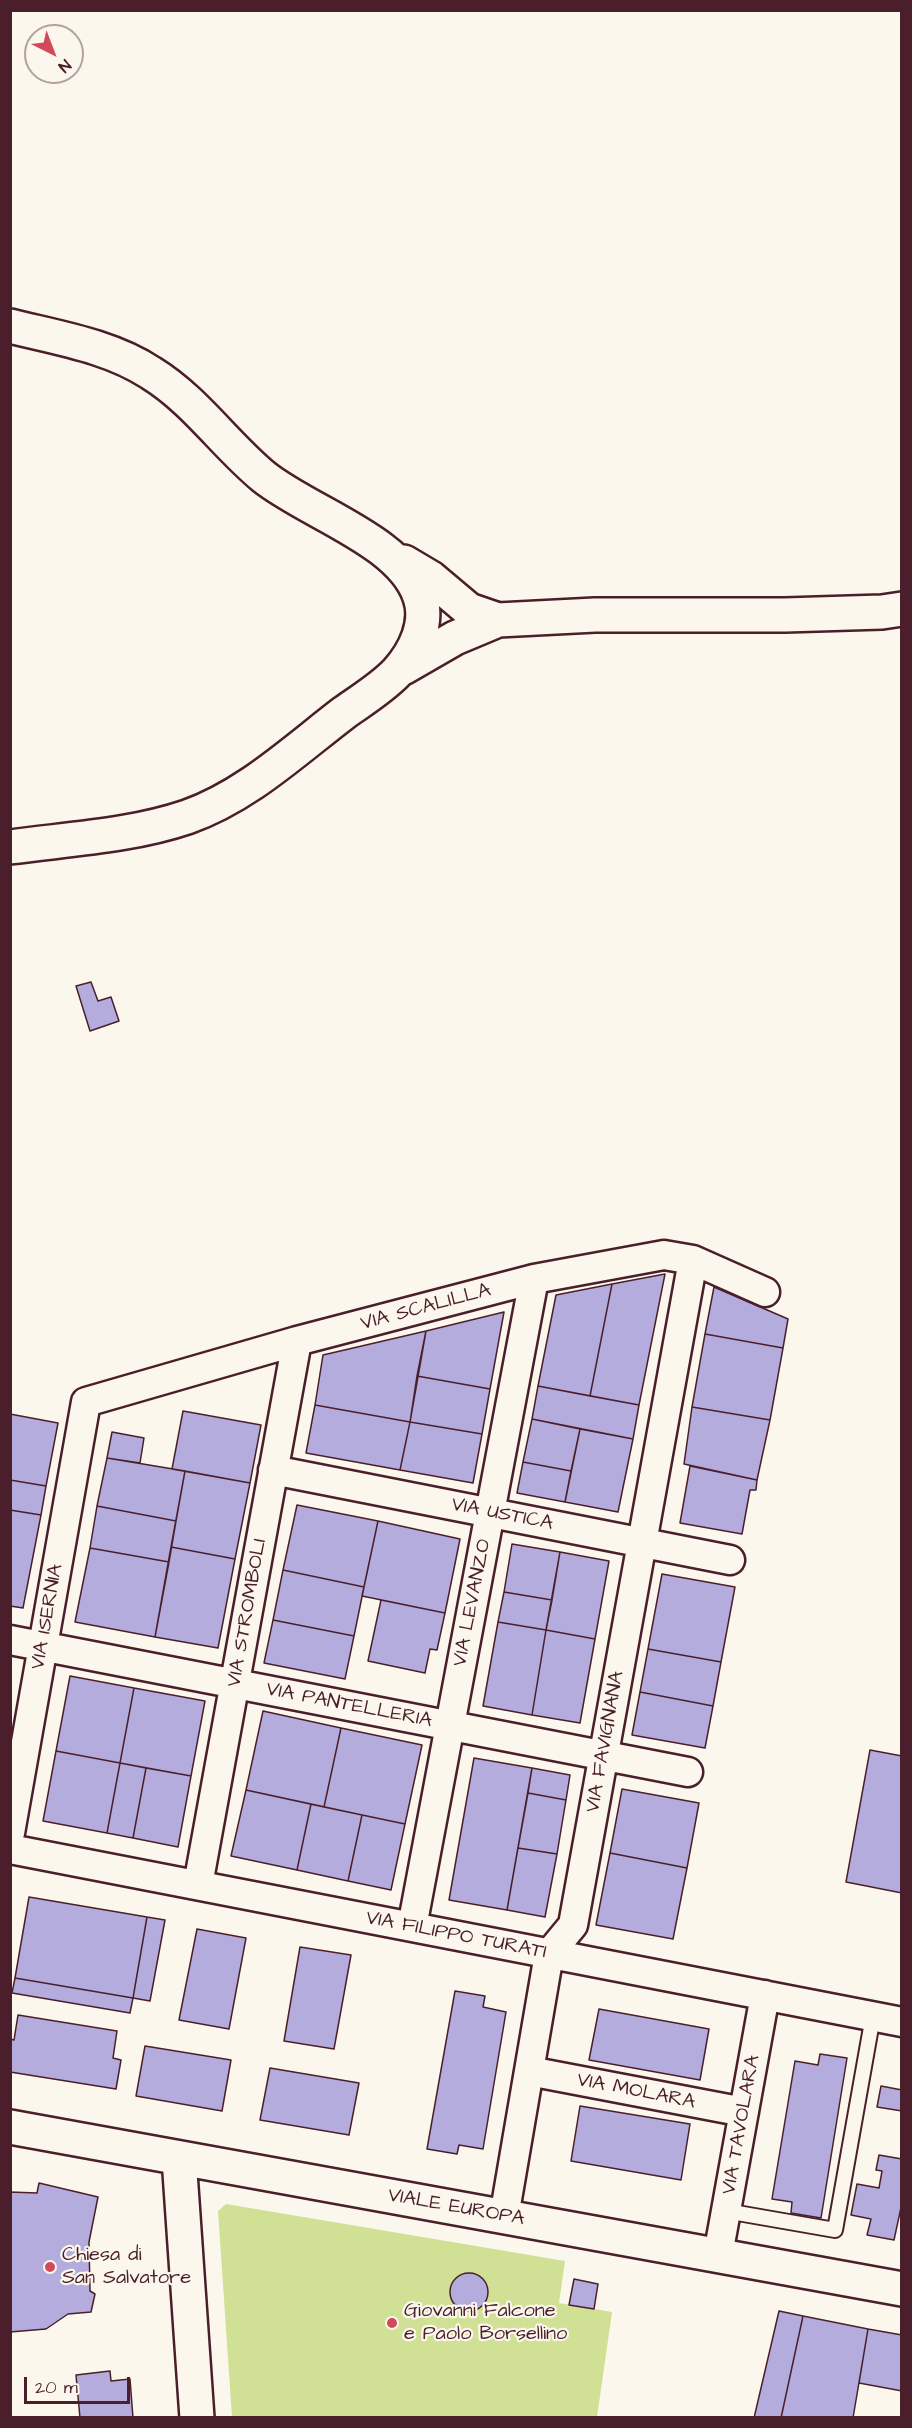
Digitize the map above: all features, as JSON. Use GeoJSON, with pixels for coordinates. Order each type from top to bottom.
{"type":"FeatureCollection","features":[{"type":"Feature","properties":{"kind":"street"},"geometry":{"type":"LineString","coordinates":[[10,326],[116,354],[152,373],[188,402],[265,478],[431,578],[482,619]]}},
{"type":"Feature","properties":{"kind":"street"},"geometry":{"type":"LineString","coordinates":[[389,553],[409,576],[420,596],[423,615],[423,626],[414,647],[397,672]]}},
{"type":"Feature","properties":{"kind":"street"},"geometry":{"type":"LineString","coordinates":[[423,615],[432,623],[443,625],[482,619],[595,615],[785,615],[882,612],[902,609]]}},
{"type":"Feature","properties":{"kind":"street"},"geometry":{"type":"LineString","coordinates":[[10,847],[148,829],[221,803],[254,783],[397,672],[482,619]]}},
{"type":"Feature","properties":{"kind":"street","name":"VIA SCALILLA"},"geometry":{"type":"LineString","coordinates":[[86,1402],[297,1341],[534,1279],[664,1255],[693,1260],[765,1292]]}},
{"type":"Feature","properties":{"kind":"street","name":"VIA FAVIGNANA"},"geometry":{"type":"LineString","coordinates":[[504,2217],[549,1954],[573,1925],[693,1260]]}},
{"type":"Feature","properties":{"kind":"street","name":"VIA LEVANZO"},"geometry":{"type":"LineString","coordinates":[[412,1927],[534,1279]]}},
{"type":"Feature","properties":{"kind":"street","name":"VIA STROMBOLI"},"geometry":{"type":"LineString","coordinates":[[198,1885],[297,1341]]}},
{"type":"Feature","properties":{"kind":"street","name":"VIA ISERNIA"},"geometry":{"type":"LineString","coordinates":[[10,1833],[86,1402]]}},
{"type":"Feature","properties":{"kind":"street","name":"VIA USTICA"},"geometry":{"type":"LineString","coordinates":[[273,1470],[730,1560]]}},
{"type":"Feature","properties":{"kind":"street","name":"VIA PANTELLERIA"},"geometry":{"type":"LineString","coordinates":[[10,1640],[688,1772]]}},
{"type":"Feature","properties":{"kind":"street","name":"VIA FILIPPO TURATI"},"geometry":{"type":"LineString","coordinates":[[10,1849],[902,2022]]}},
{"type":"Feature","properties":{"kind":"street","name":"VIA TAVOLARA"},"geometry":{"type":"LineString","coordinates":[[718,2255],[765,1995]]}},
{"type":"Feature","properties":{"kind":"street","name":"VIA MOLARA"},"geometry":{"type":"LineString","coordinates":[[529,2071],[744,2112]]}},
{"type":"Feature","properties":{"kind":"street","name":"VIALE EUROPA"},"geometry":{"type":"LineString","coordinates":[[10,2127],[902,2289]]}},
{"type":"Feature","properties":{"kind":"street"},"geometry":{"type":"LineString","coordinates":[[179,2158],[197,2418]]}},
{"type":"Feature","properties":{"kind":"lane"},"geometry":{"type":"LineString","coordinates":[[726,2211],[835,2230],[873,2016]]}},
{"type":"Feature","properties":{"kind":"green space"},"geometry":{"type":"Polygon","coordinates":[[[226,2204],[565,2261],[559,2303],[612,2312],[597,2417],[232,2417],[218,2211],[226,2204]]]}},
{"type":"Feature","properties":{"kind":"building"},"geometry":{"type":"Polygon","coordinates":[[[91,982],[98,1001],[111,997],[119,1021],[90,1031],[76,986],[91,982]]]}},
{"type":"Feature","properties":{"kind":"building"},"geometry":{"type":"Polygon","coordinates":[[[665,1274],[639,1405],[590,1396],[612,1284],[665,1274]]]}},
{"type":"Feature","properties":{"kind":"building"},"geometry":{"type":"Polygon","coordinates":[[[612,1284],[590,1396],[538,1386],[556,1295],[612,1284]]]}},
{"type":"Feature","properties":{"kind":"building"},"geometry":{"type":"Polygon","coordinates":[[[714,1287],[788,1319],[783,1348],[705,1334],[714,1287]]]}},
{"type":"Feature","properties":{"kind":"building"},"geometry":{"type":"Polygon","coordinates":[[[504,1312],[490,1389],[417,1376],[426,1331],[504,1312]]]}},
{"type":"Feature","properties":{"kind":"building"},"geometry":{"type":"Polygon","coordinates":[[[426,1331],[410,1422],[315,1405],[323,1355],[426,1331]]]}},
{"type":"Feature","properties":{"kind":"building"},"geometry":{"type":"Polygon","coordinates":[[[705,1334],[783,1348],[770,1420],[692,1407],[705,1334]]]}},
{"type":"Feature","properties":{"kind":"building"},"geometry":{"type":"Polygon","coordinates":[[[417,1376],[490,1389],[482,1434],[410,1422],[417,1376]]]}},
{"type":"Feature","properties":{"kind":"building"},"geometry":{"type":"Polygon","coordinates":[[[538,1386],[639,1405],[633,1439],[532,1419],[538,1386]]]}},
{"type":"Feature","properties":{"kind":"building"},"geometry":{"type":"Polygon","coordinates":[[[315,1405],[410,1422],[400,1470],[306,1453],[315,1405]]]}},
{"type":"Feature","properties":{"kind":"building"},"geometry":{"type":"Polygon","coordinates":[[[692,1407],[770,1420],[757,1480],[684,1464],[692,1407]]]}},
{"type":"Feature","properties":{"kind":"building"},"geometry":{"type":"Polygon","coordinates":[[[183,1411],[261,1425],[250,1483],[172,1469],[183,1411]]]}},
{"type":"Feature","properties":{"kind":"building"},"geometry":{"type":"Polygon","coordinates":[[[10,1414],[58,1423],[46,1486],[10,1480],[10,1414]]]}},
{"type":"Feature","properties":{"kind":"building"},"geometry":{"type":"Polygon","coordinates":[[[532,1419],[580,1429],[571,1471],[523,1462],[532,1419]]]}},
{"type":"Feature","properties":{"kind":"building"},"geometry":{"type":"Polygon","coordinates":[[[410,1422],[482,1434],[473,1483],[400,1470],[410,1422]]]}},
{"type":"Feature","properties":{"kind":"building"},"geometry":{"type":"Polygon","coordinates":[[[580,1429],[633,1439],[618,1512],[565,1502],[580,1429]]]}},
{"type":"Feature","properties":{"kind":"building"},"geometry":{"type":"Polygon","coordinates":[[[112,1432],[144,1438],[140,1463],[107,1458],[112,1432]]]}},
{"type":"Feature","properties":{"kind":"building"},"geometry":{"type":"Polygon","coordinates":[[[107,1458],[185,1471],[176,1521],[97,1506],[107,1458]]]}},
{"type":"Feature","properties":{"kind":"building"},"geometry":{"type":"Polygon","coordinates":[[[523,1462],[571,1471],[565,1502],[517,1493],[523,1462]]]}},
{"type":"Feature","properties":{"kind":"building"},"geometry":{"type":"Polygon","coordinates":[[[690,1466],[757,1480],[756,1490],[750,1490],[742,1534],[680,1523],[690,1466]]]}},
{"type":"Feature","properties":{"kind":"building"},"geometry":{"type":"Polygon","coordinates":[[[185,1471],[250,1483],[235,1559],[171,1547],[185,1471]]]}},
{"type":"Feature","properties":{"kind":"building"},"geometry":{"type":"Polygon","coordinates":[[[10,1480],[46,1486],[41,1515],[10,1510],[10,1480]]]}},
{"type":"Feature","properties":{"kind":"building"},"geometry":{"type":"Polygon","coordinates":[[[297,1505],[378,1521],[364,1587],[283,1570],[297,1505]]]}},
{"type":"Feature","properties":{"kind":"building"},"geometry":{"type":"Polygon","coordinates":[[[97,1506],[176,1521],[169,1562],[90,1548],[97,1506]]]}},
{"type":"Feature","properties":{"kind":"building"},"geometry":{"type":"Polygon","coordinates":[[[10,1510],[41,1515],[23,1608],[10,1606],[10,1510]]]}},
{"type":"Feature","properties":{"kind":"building"},"geometry":{"type":"Polygon","coordinates":[[[378,1521],[460,1539],[445,1613],[362,1596],[378,1521]]]}},
{"type":"Feature","properties":{"kind":"building"},"geometry":{"type":"Polygon","coordinates":[[[512,1544],[560,1552],[552,1600],[504,1592],[512,1544]]]}},
{"type":"Feature","properties":{"kind":"building"},"geometry":{"type":"Polygon","coordinates":[[[171,1547],[235,1559],[218,1648],[155,1637],[171,1547]]]}},
{"type":"Feature","properties":{"kind":"building"},"geometry":{"type":"Polygon","coordinates":[[[90,1548],[169,1562],[155,1637],[75,1622],[90,1548]]]}},
{"type":"Feature","properties":{"kind":"building"},"geometry":{"type":"Polygon","coordinates":[[[560,1552],[609,1561],[595,1639],[546,1630],[560,1552]]]}},
{"type":"Feature","properties":{"kind":"building"},"geometry":{"type":"Polygon","coordinates":[[[283,1570],[364,1587],[354,1636],[273,1620],[283,1570]]]}},
{"type":"Feature","properties":{"kind":"building"},"geometry":{"type":"Polygon","coordinates":[[[662,1574],[735,1587],[721,1662],[648,1649],[662,1574]]]}},
{"type":"Feature","properties":{"kind":"building"},"geometry":{"type":"Polygon","coordinates":[[[504,1592],[552,1600],[546,1630],[498,1622],[504,1592]]]}},
{"type":"Feature","properties":{"kind":"building"},"geometry":{"type":"Polygon","coordinates":[[[381,1600],[445,1613],[437,1650],[430,1649],[425,1673],[368,1661],[381,1600]]]}},
{"type":"Feature","properties":{"kind":"building"},"geometry":{"type":"Polygon","coordinates":[[[273,1620],[354,1636],[345,1679],[264,1663],[273,1620]]]}},
{"type":"Feature","properties":{"kind":"building"},"geometry":{"type":"Polygon","coordinates":[[[498,1622],[546,1630],[532,1715],[483,1706],[498,1622]]]}},
{"type":"Feature","properties":{"kind":"building"},"geometry":{"type":"Polygon","coordinates":[[[546,1630],[595,1639],[580,1723],[532,1715],[546,1630]]]}},
{"type":"Feature","properties":{"kind":"building"},"geometry":{"type":"Polygon","coordinates":[[[648,1649],[721,1662],[713,1706],[640,1692],[648,1649]]]}},
{"type":"Feature","properties":{"kind":"building"},"geometry":{"type":"Polygon","coordinates":[[[70,1676],[134,1688],[120,1763],[56,1751],[70,1676]]]}},
{"type":"Feature","properties":{"kind":"building"},"geometry":{"type":"Polygon","coordinates":[[[134,1688],[205,1701],[191,1776],[120,1763],[134,1688]]]}},
{"type":"Feature","properties":{"kind":"building"},"geometry":{"type":"Polygon","coordinates":[[[640,1692],[713,1706],[705,1748],[632,1735],[640,1692]]]}},
{"type":"Feature","properties":{"kind":"building"},"geometry":{"type":"Polygon","coordinates":[[[263,1711],[341,1728],[324,1807],[246,1790],[263,1711]]]}},
{"type":"Feature","properties":{"kind":"building"},"geometry":{"type":"Polygon","coordinates":[[[341,1728],[422,1745],[405,1824],[324,1807],[341,1728]]]}},
{"type":"Feature","properties":{"kind":"building"},"geometry":{"type":"Polygon","coordinates":[[[870,1750],[902,1756],[902,1893],[846,1882],[870,1750]]]}},
{"type":"Feature","properties":{"kind":"building"},"geometry":{"type":"Polygon","coordinates":[[[56,1751],[120,1763],[107,1833],[43,1821],[56,1751]]]}},
{"type":"Feature","properties":{"kind":"building"},"geometry":{"type":"Polygon","coordinates":[[[474,1758],[532,1768],[507,1910],[449,1900],[474,1758]]]}},
{"type":"Feature","properties":{"kind":"building"},"geometry":{"type":"Polygon","coordinates":[[[120,1763],[146,1768],[133,1838],[107,1833],[120,1763]]]}},
{"type":"Feature","properties":{"kind":"building"},"geometry":{"type":"Polygon","coordinates":[[[146,1768],[191,1776],[178,1847],[133,1838],[146,1768]]]}},
{"type":"Feature","properties":{"kind":"building"},"geometry":{"type":"Polygon","coordinates":[[[532,1768],[570,1775],[566,1800],[528,1793],[532,1768]]]}},
{"type":"Feature","properties":{"kind":"building"},"geometry":{"type":"Polygon","coordinates":[[[622,1789],[699,1803],[687,1868],[610,1853],[622,1789]]]}},
{"type":"Feature","properties":{"kind":"building"},"geometry":{"type":"Polygon","coordinates":[[[246,1790],[311,1804],[297,1870],[231,1856],[246,1790]]]}},
{"type":"Feature","properties":{"kind":"building"},"geometry":{"type":"Polygon","coordinates":[[[528,1793],[566,1800],[557,1854],[518,1848],[528,1793]]]}},
{"type":"Feature","properties":{"kind":"building"},"geometry":{"type":"Polygon","coordinates":[[[311,1804],[362,1815],[348,1881],[297,1870],[311,1804]]]}},
{"type":"Feature","properties":{"kind":"building"},"geometry":{"type":"Polygon","coordinates":[[[362,1815],[405,1824],[391,1890],[348,1881],[362,1815]]]}},
{"type":"Feature","properties":{"kind":"building"},"geometry":{"type":"Polygon","coordinates":[[[518,1848],[557,1854],[545,1917],[507,1910],[518,1848]]]}},
{"type":"Feature","properties":{"kind":"building"},"geometry":{"type":"Polygon","coordinates":[[[610,1853],[687,1868],[673,1939],[596,1925],[610,1853]]]}},
{"type":"Feature","properties":{"kind":"building"},"geometry":{"type":"Polygon","coordinates":[[[29,1897],[147,1917],[133,1998],[15,1978],[29,1897]]]}},
{"type":"Feature","properties":{"kind":"building"},"geometry":{"type":"Polygon","coordinates":[[[147,1917],[165,1920],[150,2001],[133,1998],[147,1917]]]}},
{"type":"Feature","properties":{"kind":"building"},"geometry":{"type":"Polygon","coordinates":[[[197,1929],[246,1938],[229,2029],[179,2020],[197,1929]]]}},
{"type":"Feature","properties":{"kind":"building"},"geometry":{"type":"Polygon","coordinates":[[[300,1947],[351,1955],[334,2049],[284,2041],[300,1947]]]}},
{"type":"Feature","properties":{"kind":"building"},"geometry":{"type":"Polygon","coordinates":[[[15,1978],[133,1998],[130,2013],[12,1993],[15,1978]]]}},
{"type":"Feature","properties":{"kind":"building"},"geometry":{"type":"Polygon","coordinates":[[[455,1991],[485,1996],[483,2007],[506,2012],[483,2149],[459,2145],[457,2154],[427,2149],[455,1991]]]}},
{"type":"Feature","properties":{"kind":"building"},"geometry":{"type":"Polygon","coordinates":[[[599,2009],[709,2029],[700,2080],[589,2060],[599,2009]]]}},
{"type":"Feature","properties":{"kind":"building"},"geometry":{"type":"Polygon","coordinates":[[[18,2015],[117,2031],[113,2058],[121,2060],[116,2089],[10,2072],[10,2039],[14,2040],[18,2015]]]}},
{"type":"Feature","properties":{"kind":"building"},"geometry":{"type":"Polygon","coordinates":[[[145,2046],[231,2060],[222,2111],[136,2096],[145,2046]]]}},
{"type":"Feature","properties":{"kind":"building"},"geometry":{"type":"Polygon","coordinates":[[[820,2054],[847,2058],[821,2218],[791,2213],[792,2202],[772,2199],[795,2061],[818,2065],[820,2054]]]}},
{"type":"Feature","properties":{"kind":"building"},"geometry":{"type":"Polygon","coordinates":[[[270,2068],[359,2083],[349,2135],[260,2120],[270,2068]]]}},
{"type":"Feature","properties":{"kind":"building"},"geometry":{"type":"Polygon","coordinates":[[[881,2086],[902,2090],[902,2111],[877,2107],[881,2086]]]}},
{"type":"Feature","properties":{"kind":"building"},"geometry":{"type":"Polygon","coordinates":[[[580,2106],[690,2124],[681,2180],[571,2161],[580,2106]]]}},
{"type":"Feature","properties":{"kind":"building"},"geometry":{"type":"Polygon","coordinates":[[[879,2155],[902,2159],[902,2203],[894,2240],[867,2235],[871,2219],[851,2215],[857,2184],[879,2188],[882,2171],[876,2170],[879,2155]]]}},
{"type":"Feature","properties":{"kind":"building","name":"Chiesa di San Salvatore"},"geometry":{"type":"Polygon","coordinates":[[[39,2183],[98,2197],[89,2242],[90,2291],[95,2294],[91,2312],[68,2314],[46,2329],[10,2332],[10,2192],[37,2193],[39,2183]]]}},
{"type":"Feature","properties":{"kind":"building"},"geometry":{"type":"Polygon","coordinates":[[[469,2273],[483,2278],[488,2292],[483,2306],[469,2311],[455,2306],[450,2292],[455,2278],[469,2273]]]}},
{"type":"Feature","properties":{"kind":"building"},"geometry":{"type":"Polygon","coordinates":[[[574,2279],[598,2284],[594,2309],[569,2305],[574,2279]]]}},
{"type":"Feature","properties":{"kind":"building"},"geometry":{"type":"Polygon","coordinates":[[[779,2311],[803,2316],[781,2418],[754,2418],[779,2311]]]}},
{"type":"Feature","properties":{"kind":"building"},"geometry":{"type":"Polygon","coordinates":[[[803,2316],[868,2329],[853,2418],[781,2418],[803,2316]]]}},
{"type":"Feature","properties":{"kind":"building"},"geometry":{"type":"Polygon","coordinates":[[[868,2329],[902,2335],[902,2391],[859,2383],[868,2329]]]}},
{"type":"Feature","properties":{"kind":"building"},"geometry":{"type":"Polygon","coordinates":[[[110,2371],[111,2381],[130,2379],[133,2418],[80,2418],[76,2375],[110,2371]]]}},
{"type":"Feature","properties":{"kind":"place","name":"Chiesa di San Salvatore"},"geometry":{"type":"Point","coordinates":[50,2267]}},
{"type":"Feature","properties":{"kind":"place","name":"Giovanni Falcone e Paolo Borsellino"},"geometry":{"type":"Point","coordinates":[392,2323]}}]}
